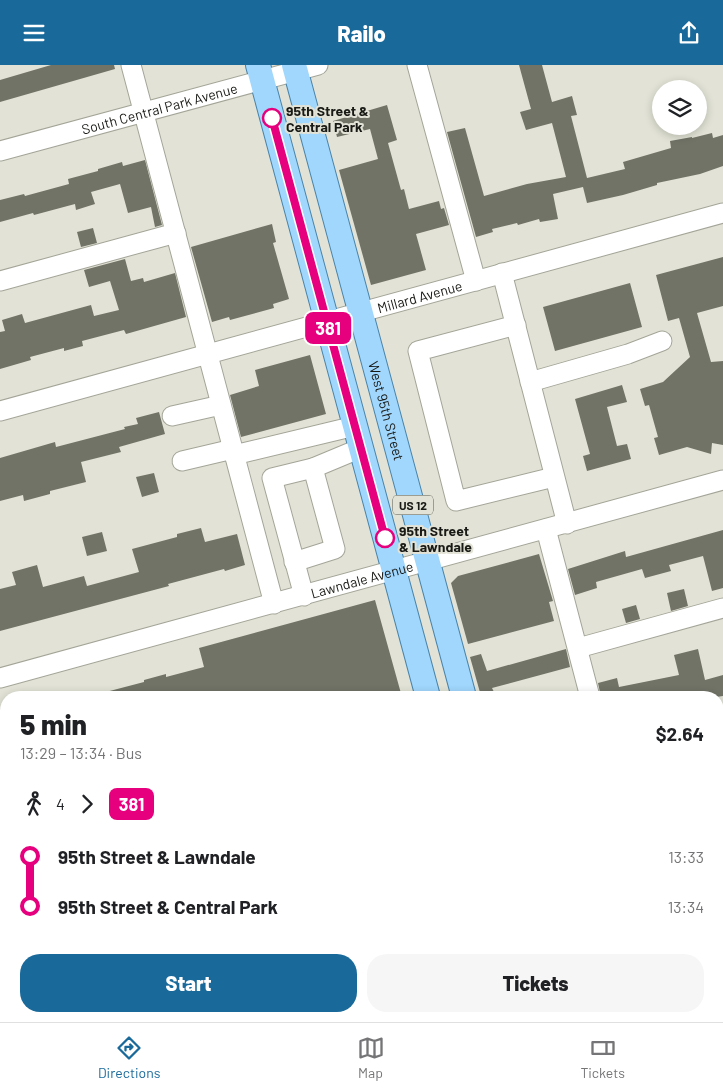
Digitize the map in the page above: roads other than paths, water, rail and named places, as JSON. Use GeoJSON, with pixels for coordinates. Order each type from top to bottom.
{"type":"FeatureCollection","features":[{"type":"Feature","properties":{"kind":"main road","name":"West 95th Street"},"geometry":{"type":"LineString","coordinates":[[303,67],[361,312],[462,691]]}},
{"type":"Feature","properties":{"kind":"main road","name":"US 12"},"geometry":{"type":"LineString","coordinates":[[260,73],[426,691]]}},
{"type":"Feature","properties":{"kind":"street"},"geometry":{"type":"LineString","coordinates":[[131,65],[274,604]]}},
{"type":"Feature","properties":{"kind":"street"},"geometry":{"type":"LineString","coordinates":[[417,65],[476,281]]}},
{"type":"Feature","properties":{"kind":"street","name":"South Central Park Avenue"},"geometry":{"type":"LineString","coordinates":[[0,151],[144,112],[260,73],[303,67]]}},
{"type":"Feature","properties":{"kind":"street","name":"Millard Avenue"},"geometry":{"type":"LineString","coordinates":[[0,411],[723,213]]}},
{"type":"Feature","properties":{"kind":"street"},"geometry":{"type":"LineString","coordinates":[[0,281],[176,233]]}},
{"type":"Feature","properties":{"kind":"street"},"geometry":{"type":"LineString","coordinates":[[502,273],[567,524]]}},
{"type":"Feature","properties":{"kind":"street"},"geometry":{"type":"LineString","coordinates":[[516,325],[418,351],[456,501],[554,477]]}},
{"type":"Feature","properties":{"kind":"street"},"geometry":{"type":"LineString","coordinates":[[530,381],[628,353],[662,341]]}},
{"type":"Feature","properties":{"kind":"street"},"geometry":{"type":"LineString","coordinates":[[172,416],[221,405]]}},
{"type":"Feature","properties":{"kind":"street"},"geometry":{"type":"LineString","coordinates":[[182,461],[233,452],[358,437]]}},
{"type":"Feature","properties":{"kind":"street"},"geometry":{"type":"LineString","coordinates":[[242,487],[313,468],[358,437]]}},
{"type":"Feature","properties":{"kind":"street"},"geometry":{"type":"LineString","coordinates":[[294,562],[335,549],[313,468]]}},
{"type":"Feature","properties":{"kind":"street"},"geometry":{"type":"LineString","coordinates":[[272,478],[304,596]]}},
{"type":"Feature","properties":{"kind":"street","name":"Lawndale Avenue"},"geometry":{"type":"LineString","coordinates":[[0,678],[723,481]]}},
{"type":"Feature","properties":{"kind":"street"},"geometry":{"type":"LineString","coordinates":[[546,529],[589,691]]}},
{"type":"Feature","properties":{"kind":"street"},"geometry":{"type":"LineString","coordinates":[[578,648],[723,608]]}},
{"type":"Feature","properties":{"kind":"place","name":"95th Street & Central Park"},"geometry":{"type":"Point","coordinates":[272,118]}},
{"type":"Feature","properties":{"kind":"place","name":"95th Street & Lawndale"},"geometry":{"type":"Point","coordinates":[385,538]}}]}
